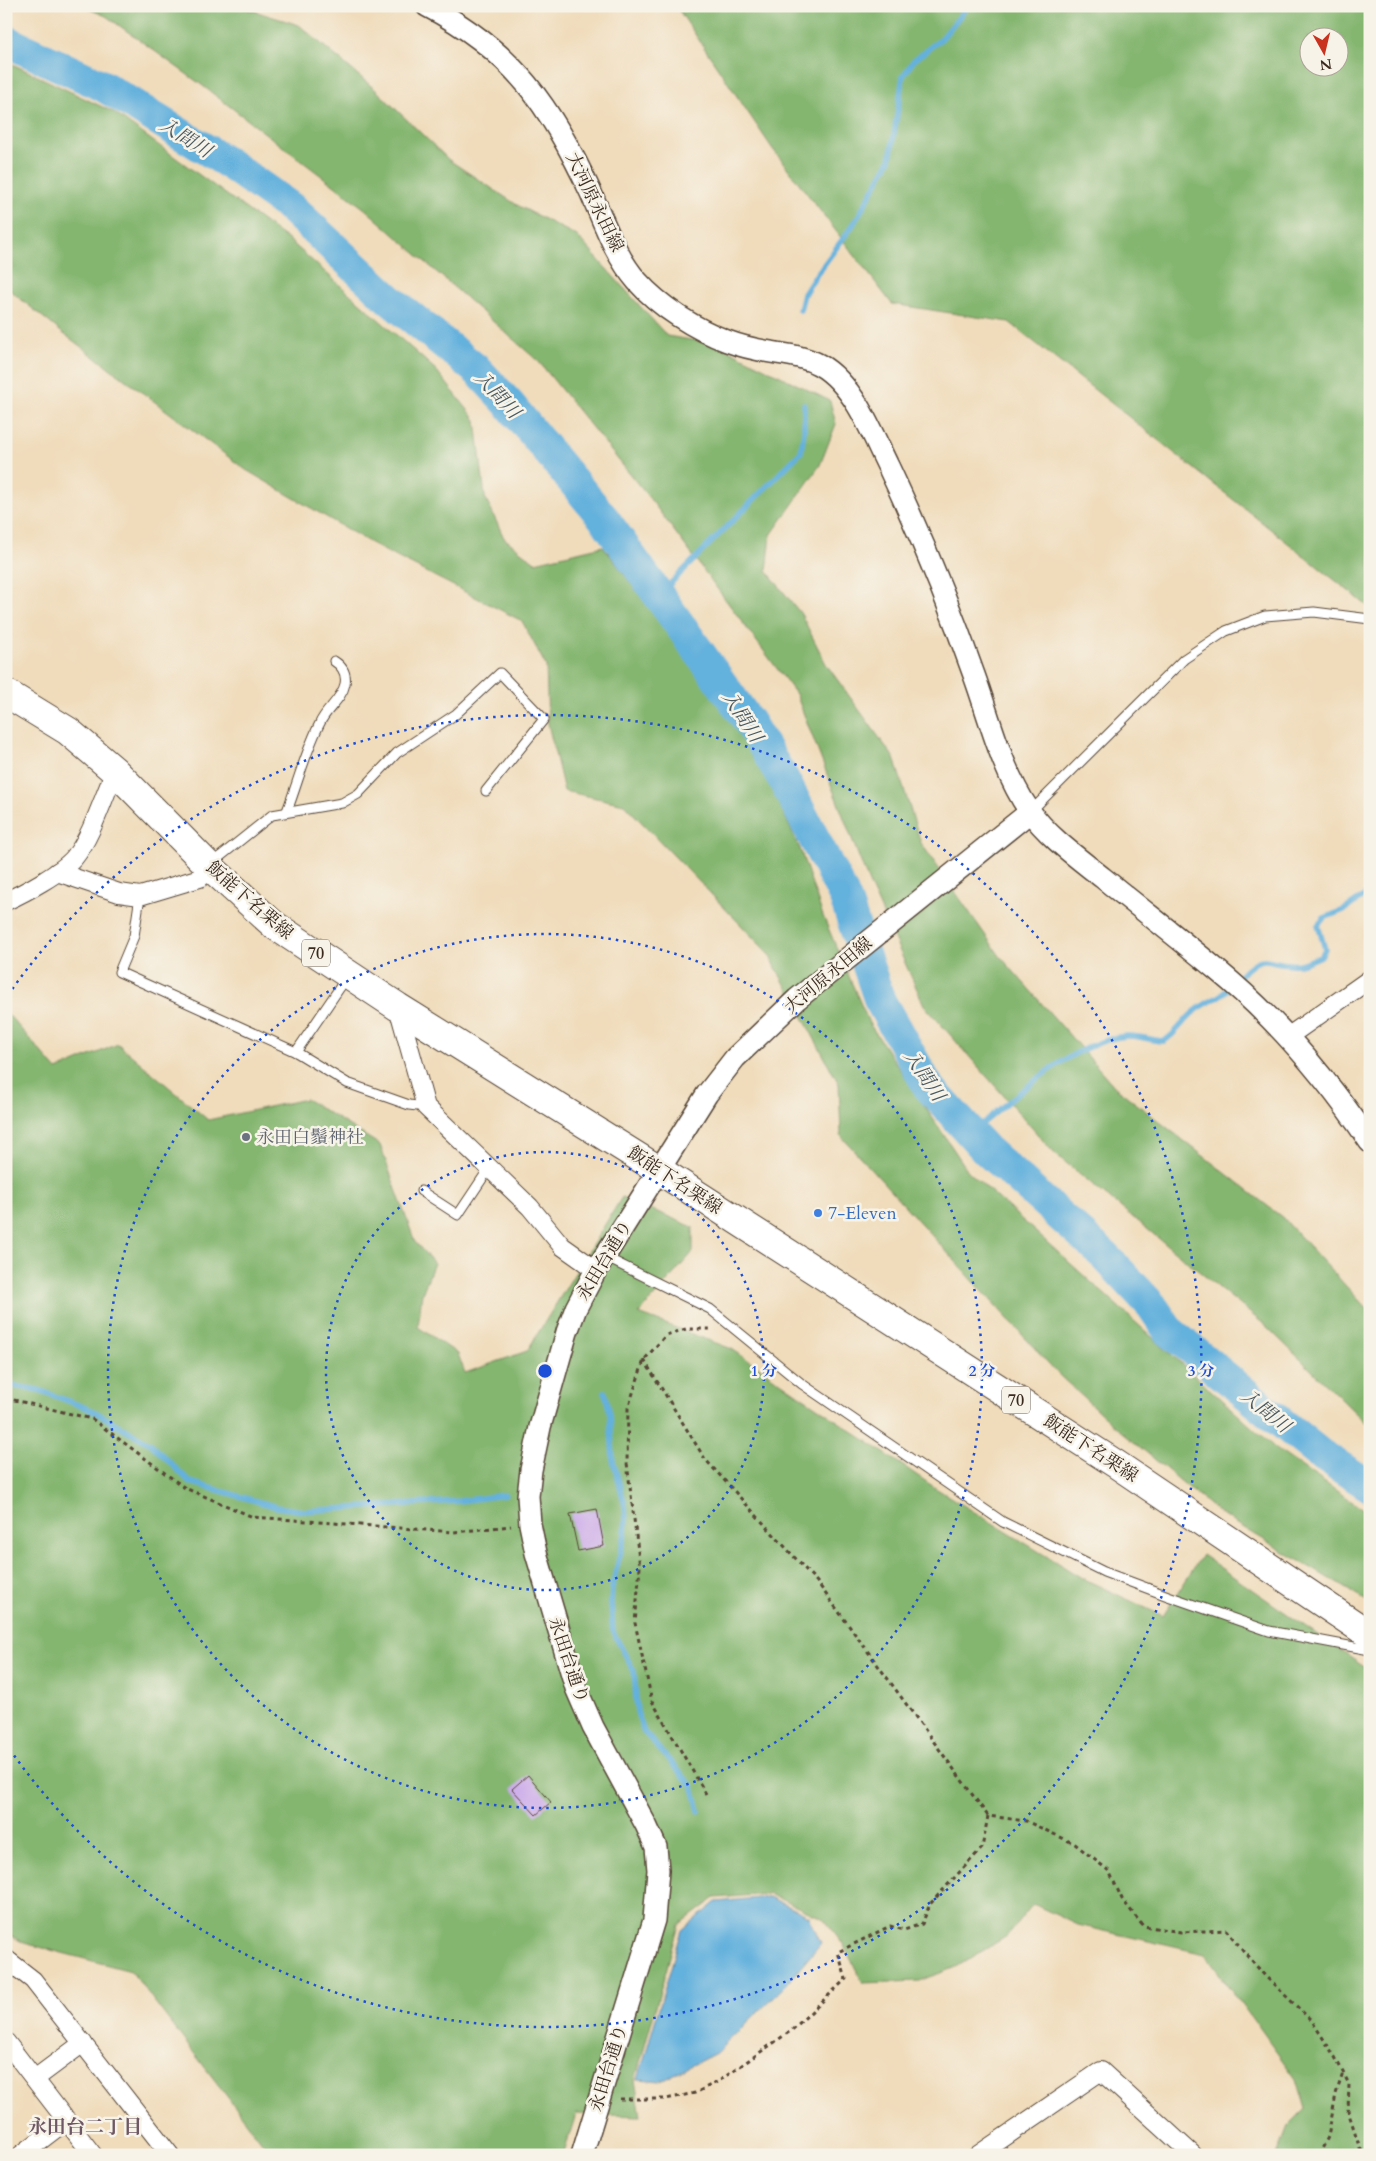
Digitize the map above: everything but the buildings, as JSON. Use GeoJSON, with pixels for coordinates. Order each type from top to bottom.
{"type":"FeatureCollection","features":[{"type":"Feature","properties":{"kind":"main road","name":"飯能下名栗線"},"geometry":{"type":"LineString","coordinates":[[6,694],[68,731],[115,771],[209,866],[274,925],[348,975],[659,1170],[1116,1464],[1370,1635]]}},
{"type":"Feature","properties":{"kind":"street","name":"大河原永田線"},"geometry":{"type":"LineString","coordinates":[[427,6],[484,40],[530,85],[548,111],[575,160],[618,252],[637,281],[684,320],[726,341],[762,351],[810,359],[828,368],[838,377],[859,408],[903,497],[943,589],[1008,768],[1030,812],[1078,858],[1219,971],[1289,1036],[1335,1090],[1370,1142]]}},
{"type":"Feature","properties":{"kind":"street"},"geometry":{"type":"LineString","coordinates":[[6,901],[56,872],[74,858],[90,829],[115,771]]}},
{"type":"Feature","properties":{"kind":"street","name":"大河原永田線"},"geometry":{"type":"LineString","coordinates":[[659,1170],[707,1094],[735,1058],[797,999],[1030,812]]}},
{"type":"Feature","properties":{"kind":"street"},"geometry":{"type":"LineString","coordinates":[[56,872],[118,893],[140,896],[200,878],[209,866]]}},
{"type":"Feature","properties":{"kind":"street"},"geometry":{"type":"LineString","coordinates":[[1289,1036],[1370,979]]}},
{"type":"Feature","properties":{"kind":"street"},"geometry":{"type":"LineString","coordinates":[[398,1007],[426,1107],[530,1207],[562,1246],[601,1264]]}},
{"type":"Feature","properties":{"kind":"street","name":"永田台通り"},"geometry":{"type":"LineString","coordinates":[[582,2155],[654,1920],[658,1870],[656,1847],[576,1688],[536,1553],[530,1524],[528,1496],[540,1427],[567,1332],[576,1308],[659,1170]]}},
{"type":"Feature","properties":{"kind":"street"},"geometry":{"type":"LineString","coordinates":[[6,1959],[33,1980],[170,2155]]}},
{"type":"Feature","properties":{"kind":"street"},"geometry":{"type":"LineString","coordinates":[[6,2042],[36,2078],[93,2155]]}},
{"type":"Feature","properties":{"kind":"street"},"geometry":{"type":"LineString","coordinates":[[36,2078],[83,2043]]}},
{"type":"Feature","properties":{"kind":"street"},"geometry":{"type":"LineString","coordinates":[[978,2155],[1101,2071],[1194,2155]]}},
{"type":"Feature","properties":{"kind":"street"},"geometry":{"type":"LineString","coordinates":[[21,2155],[67,2120]]}},
{"type":"Feature","properties":{"kind":"lane"},"geometry":{"type":"LineString","coordinates":[[1030,812],[1184,659],[1226,631],[1265,616],[1275,615],[1314,612],[1370,619]]}},
{"type":"Feature","properties":{"kind":"lane"},"geometry":{"type":"LineString","coordinates":[[287,811],[320,722],[342,692],[345,684],[345,676],[341,666],[334,661]]}},
{"type":"Feature","properties":{"kind":"lane"},"geometry":{"type":"LineString","coordinates":[[209,866],[257,825],[272,815],[342,803],[358,794],[397,753],[456,714],[500,673],[544,719],[486,791]]}},
{"type":"Feature","properties":{"kind":"lane"},"geometry":{"type":"LineString","coordinates":[[140,896],[134,936],[119,972],[296,1052],[347,1083],[408,1105],[426,1107]]}},
{"type":"Feature","properties":{"kind":"lane"},"geometry":{"type":"LineString","coordinates":[[296,1052],[348,975]]}},
{"type":"Feature","properties":{"kind":"lane"},"geometry":{"type":"LineString","coordinates":[[421,1191],[458,1215],[490,1167]]}},
{"type":"Feature","properties":{"kind":"lane"},"geometry":{"type":"LineString","coordinates":[[601,1264],[710,1309],[802,1384],[1003,1522],[1104,1572],[1168,1596],[1269,1631],[1370,1650]]}},
{"type":"Feature","properties":{"kind":"path"},"geometry":{"type":"LineString","coordinates":[[706,1794],[652,1702],[635,1623],[640,1567],[627,1463],[628,1408],[644,1360],[666,1335],[686,1329],[708,1328],[740,1334]]}},
{"type":"Feature","properties":{"kind":"path"},"geometry":{"type":"LineString","coordinates":[[644,1360],[705,1459],[817,1582],[988,1816],[1026,1821],[1075,1844],[1109,1871],[1122,1899],[1143,1926],[1181,1932],[1226,1930],[1265,1976],[1312,2020],[1349,2084],[1348,2111],[1360,2148],[1365,2155]]}},
{"type":"Feature","properties":{"kind":"path"},"geometry":{"type":"LineString","coordinates":[[6,1398],[92,1419],[185,1488],[253,1516],[454,1532],[530,1524]]}},
{"type":"Feature","properties":{"kind":"path"},"geometry":{"type":"LineString","coordinates":[[599,2098],[666,2099],[696,2093],[719,2081],[792,2030],[846,1978],[838,1952],[890,1926],[904,1930],[922,1924],[930,1904],[982,1848],[988,1816]]}},
{"type":"Feature","properties":{"kind":"path"},"geometry":{"type":"LineString","coordinates":[[1319,2155],[1328,2137],[1336,2094],[1343,2073]]}},
{"type":"Feature","properties":{"kind":"green space"},"geometry":{"type":"Polygon","coordinates":[[[82,6],[238,6],[299,25],[377,91],[449,160],[517,205],[577,236],[667,336],[717,344],[830,401],[836,424],[820,465],[771,535],[767,571],[801,614],[826,664],[894,758],[921,843],[1000,956],[1115,1087],[1283,1218],[1370,1312],[1370,1427],[1266,1326],[1054,1153],[924,1005],[869,883],[796,694],[654,504],[539,362],[365,209],[199,83],[106,16],[82,6]]]}},
{"type":"Feature","properties":{"kind":"green space"},"geometry":{"type":"Polygon","coordinates":[[[676,6],[1370,6],[1370,608],[1009,322],[892,304],[772,148],[676,6]]]}},
{"type":"Feature","properties":{"kind":"green space"},"geometry":{"type":"Polygon","coordinates":[[[6,61],[113,112],[290,241],[436,370],[476,420],[485,497],[504,538],[535,562],[603,546],[753,746],[800,849],[823,916],[869,1023],[968,1171],[1276,1449],[1370,1514],[1370,1603],[1219,1513],[1117,1428],[1060,1376],[841,1136],[839,1084],[768,953],[624,804],[564,791],[548,724],[546,666],[522,621],[381,549],[246,470],[60,331],[6,287],[6,61]]]}},
{"type":"Feature","properties":{"kind":"green space"},"geometry":{"type":"Polygon","coordinates":[[[6,1012],[57,1070],[118,1044],[208,1120],[306,1099],[380,1145],[415,1242],[434,1263],[422,1294],[418,1327],[458,1354],[465,1373],[527,1351],[622,1197],[693,1227],[693,1252],[639,1314],[732,1349],[937,1489],[1082,1578],[1163,1616],[1202,1555],[1370,1671],[1370,2155],[1277,2155],[1288,2126],[1305,2109],[1296,2079],[1205,1954],[1078,1925],[1033,1904],[1007,1936],[958,1966],[920,1981],[863,1983],[842,1942],[824,1919],[769,1894],[715,1898],[679,1925],[635,2080],[641,2116],[576,2114],[563,2155],[272,2155],[131,1971],[24,1943],[6,1933],[6,1012]]]}},
{"type":"Feature","properties":{"kind":"water"},"geometry":{"type":"Polygon","coordinates":[[[769,1897],[809,1916],[821,1943],[785,1986],[716,2053],[661,2081],[638,2079],[682,1930],[716,1902],[769,1897]]]}},
{"type":"Feature","properties":{"kind":"waterway"},"geometry":{"type":"LineString","coordinates":[[800,310],[804,294],[853,225],[890,160],[903,76],[914,60],[942,38],[968,6]]}},
{"type":"Feature","properties":{"kind":"waterway","name":"入間川"},"geometry":{"type":"LineString","coordinates":[[6,41],[103,86],[228,163],[290,207],[389,299],[478,371],[509,404],[605,520],[749,722],[784,780],[845,898],[880,1001],[928,1086],[986,1150],[1105,1256],[1152,1306],[1168,1330],[1320,1454],[1370,1486]]}},
{"type":"Feature","properties":{"kind":"waterway"},"geometry":{"type":"LineString","coordinates":[[658,596],[801,452],[804,431],[804,404]]}},
{"type":"Feature","properties":{"kind":"waterway"},"geometry":{"type":"LineString","coordinates":[[1236,980],[1246,969],[1261,960],[1299,964],[1321,956],[1325,949],[1318,925],[1324,918],[1344,910],[1370,892]]}},
{"type":"Feature","properties":{"kind":"waterway"},"geometry":{"type":"LineString","coordinates":[[970,1134],[1024,1089],[1064,1060],[1106,1040],[1127,1036],[1164,1041],[1193,1012],[1230,987]]}},
{"type":"Feature","properties":{"kind":"waterway"},"geometry":{"type":"LineString","coordinates":[[6,1385],[39,1390],[92,1410],[151,1444],[190,1482],[277,1507],[304,1511],[459,1501],[505,1495]]}},
{"type":"Feature","properties":{"kind":"waterway"},"geometry":{"type":"LineString","coordinates":[[605,1392],[610,1414],[613,1460],[625,1506],[626,1520],[625,1534],[612,1587],[613,1632],[634,1671],[637,1712],[644,1732],[693,1787],[699,1811]]}},
{"type":"Feature","properties":{"kind":"place","name":"永田白鬚神社"},"geometry":{"type":"Point","coordinates":[246,1137]}},
{"type":"Feature","properties":{"kind":"place","name":"7-Eleven"},"geometry":{"type":"Point","coordinates":[818,1213]}},
{"type":"Feature","properties":{"kind":"district","name":"永田台二丁目"},"geometry":{"type":"Point","coordinates":[85,2126]}}]}
